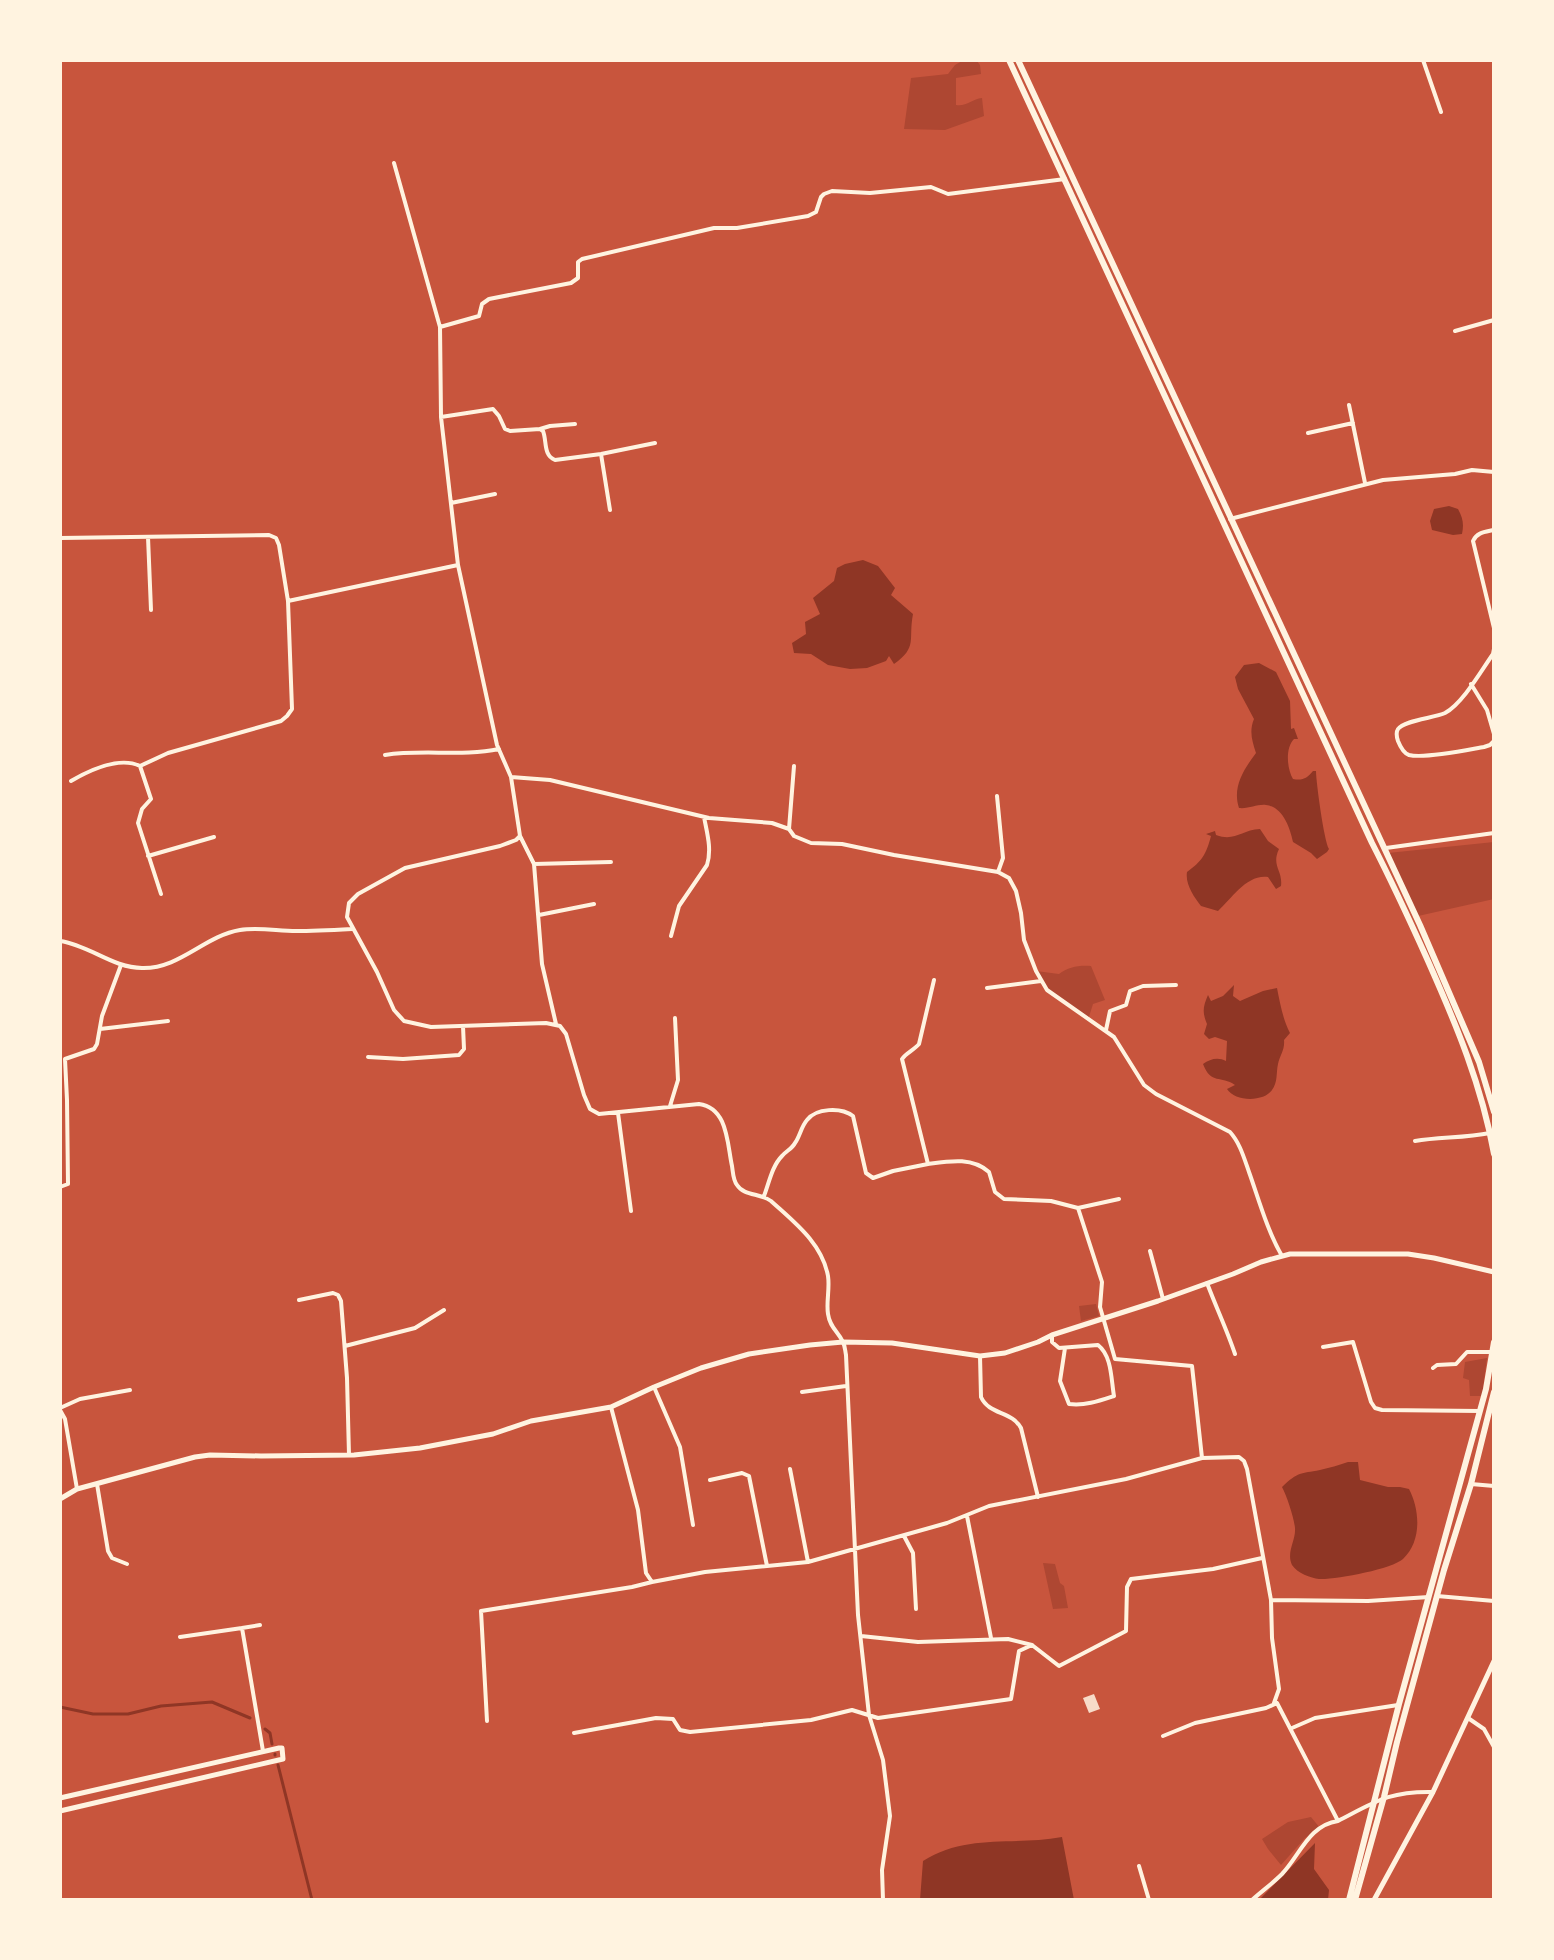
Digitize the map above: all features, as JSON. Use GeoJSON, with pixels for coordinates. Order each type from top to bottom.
{"type":"FeatureCollection","features":[{"type":"Feature","properties":{"kind":"main road"},"geometry":{"type":"LineString","coordinates":[[1009,60],[1372,843],[1401,899],[1464,1044],[1494,1154]]}},
{"type":"Feature","properties":{"kind":"main road"},"geometry":{"type":"LineString","coordinates":[[1018,60],[1432,952],[1491,1088],[1494,1112]]}},
{"type":"Feature","properties":{"kind":"main road"},"geometry":{"type":"LineString","coordinates":[[1352,1900],[1373,1803],[1480,1411],[1494,1342]]}},
{"type":"Feature","properties":{"kind":"main road"},"geometry":{"type":"LineString","coordinates":[[1352,1900],[1384,1797],[1494,1392]]}},
{"type":"Feature","properties":{"kind":"street"},"geometry":{"type":"LineString","coordinates":[[1423,60],[1441,112]]}},
{"type":"Feature","properties":{"kind":"street"},"geometry":{"type":"LineString","coordinates":[[394,163],[440,327],[441,417],[458,565],[499,749],[511,777],[520,836],[534,864],[542,964],[556,1025]]}},
{"type":"Feature","properties":{"kind":"street"},"geometry":{"type":"LineString","coordinates":[[440,327],[481,315],[482,304],[489,299],[571,283],[578,278],[578,262],[582,259],[714,228],[737,228],[808,216],[816,212],[821,197],[827,192],[870,193],[931,187],[948,194],[1065,179]]}},
{"type":"Feature","properties":{"kind":"street"},"geometry":{"type":"LineString","coordinates":[[1455,331],[1494,320]]}},
{"type":"Feature","properties":{"kind":"street"},"geometry":{"type":"LineString","coordinates":[[1349,405],[1365,483]]}},
{"type":"Feature","properties":{"kind":"street"},"geometry":{"type":"LineString","coordinates":[[441,417],[493,409],[505,429],[510,431],[575,424]]}},
{"type":"Feature","properties":{"kind":"street"},"geometry":{"type":"LineString","coordinates":[[1308,433],[1353,423]]}},
{"type":"Feature","properties":{"kind":"street"},"geometry":{"type":"LineString","coordinates":[[540,429],[552,459],[601,454],[655,443]]}},
{"type":"Feature","properties":{"kind":"street"},"geometry":{"type":"LineString","coordinates":[[601,454],[610,510]]}},
{"type":"Feature","properties":{"kind":"street"},"geometry":{"type":"LineString","coordinates":[[1230,519],[1365,483],[1472,470],[1494,472]]}},
{"type":"Feature","properties":{"kind":"street"},"geometry":{"type":"LineString","coordinates":[[451,503],[495,494]]}},
{"type":"Feature","properties":{"kind":"street"},"geometry":{"type":"LineString","coordinates":[[1494,530],[1480,533],[1473,541],[1494,628]]}},
{"type":"Feature","properties":{"kind":"street"},"geometry":{"type":"LineString","coordinates":[[60,538],[269,535],[276,538],[279,545],[288,601],[292,709],[281,721],[168,753],[140,766]]}},
{"type":"Feature","properties":{"kind":"street"},"geometry":{"type":"LineString","coordinates":[[148,537],[151,610]]}},
{"type":"Feature","properties":{"kind":"street"},"geometry":{"type":"LineString","coordinates":[[288,601],[458,565]]}},
{"type":"Feature","properties":{"kind":"street"},"geometry":{"type":"LineString","coordinates":[[1494,649],[1457,703],[1442,714],[1404,724],[1398,728],[1397,734],[1398,743],[1410,755],[1439,755],[1484,747],[1494,742]]}},
{"type":"Feature","properties":{"kind":"street"},"geometry":{"type":"LineString","coordinates":[[1471,684],[1487,710],[1494,734]]}},
{"type":"Feature","properties":{"kind":"street"},"geometry":{"type":"LineString","coordinates":[[385,755],[499,749]]}},
{"type":"Feature","properties":{"kind":"street"},"geometry":{"type":"LineString","coordinates":[[71,781],[92,769],[131,762],[140,766],[151,799],[142,809],[138,823],[161,894]]}},
{"type":"Feature","properties":{"kind":"street"},"geometry":{"type":"LineString","coordinates":[[789,829],[794,766]]}},
{"type":"Feature","properties":{"kind":"street"},"geometry":{"type":"LineString","coordinates":[[511,777],[550,780],[704,817],[772,823],[789,829],[801,841],[842,844],[998,872],[1009,878],[1016,891],[1024,940],[1047,990],[1106,1030],[1120,1045],[1144,1085],[1230,1132],[1236,1139],[1282,1256]]}},
{"type":"Feature","properties":{"kind":"street"},"geometry":{"type":"LineString","coordinates":[[997,796],[1003,858],[998,872]]}},
{"type":"Feature","properties":{"kind":"street"},"geometry":{"type":"LineString","coordinates":[[671,936],[679,906],[709,858],[704,817]]}},
{"type":"Feature","properties":{"kind":"street"},"geometry":{"type":"LineString","coordinates":[[1383,849],[1494,833]]}},
{"type":"Feature","properties":{"kind":"street"},"geometry":{"type":"LineString","coordinates":[[520,836],[500,846],[405,868],[358,894],[346,909],[347,917],[399,1017],[404,1021],[431,1027],[546,1023],[560,1026],[566,1034],[590,1109],[599,1114],[709,1105],[716,1111],[725,1132],[736,1184],[747,1193],[764,1196],[815,1244],[827,1275],[827,1312],[833,1330],[843,1342],[847,1367],[861,1636],[869,1715],[883,1760],[890,1816],[882,1870],[883,1900]]}},
{"type":"Feature","properties":{"kind":"street"},"geometry":{"type":"LineString","coordinates":[[148,856],[214,837]]}},
{"type":"Feature","properties":{"kind":"street"},"geometry":{"type":"LineString","coordinates":[[534,864],[611,862]]}},
{"type":"Feature","properties":{"kind":"street"},"geometry":{"type":"LineString","coordinates":[[539,915],[594,904]]}},
{"type":"Feature","properties":{"kind":"street"},"geometry":{"type":"LineString","coordinates":[[60,941],[121,965],[144,968],[169,965],[228,933],[242,930],[353,929]]}},
{"type":"Feature","properties":{"kind":"street"},"geometry":{"type":"LineString","coordinates":[[60,1187],[68,1184],[65,1059],[94,1049],[97,1044],[108,998],[121,965]]}},
{"type":"Feature","properties":{"kind":"street"},"geometry":{"type":"LineString","coordinates":[[928,1164],[902,1059],[919,1044],[934,980]]}},
{"type":"Feature","properties":{"kind":"street"},"geometry":{"type":"LineString","coordinates":[[987,988],[1041,981]]}},
{"type":"Feature","properties":{"kind":"street"},"geometry":{"type":"LineString","coordinates":[[1106,1030],[1110,1011],[1126,1005],[1130,991],[1143,986],[1176,985]]}},
{"type":"Feature","properties":{"kind":"street"},"geometry":{"type":"LineString","coordinates":[[669,1107],[678,1080],[675,1018]]}},
{"type":"Feature","properties":{"kind":"street"},"geometry":{"type":"LineString","coordinates":[[100,1029],[168,1021]]}},
{"type":"Feature","properties":{"kind":"street"},"geometry":{"type":"LineString","coordinates":[[368,1057],[403,1059],[459,1055],[464,1049],[463,1026]]}},
{"type":"Feature","properties":{"kind":"street"},"geometry":{"type":"LineString","coordinates":[[764,1196],[777,1163],[793,1147],[804,1123],[817,1113],[836,1110],[853,1116],[866,1173],[873,1178],[928,1164],[963,1161],[973,1162],[989,1172],[995,1192],[1004,1199],[1051,1201],[1078,1208],[1119,1199]]}},
{"type":"Feature","properties":{"kind":"street"},"geometry":{"type":"LineString","coordinates":[[618,1113],[631,1211]]}},
{"type":"Feature","properties":{"kind":"street"},"geometry":{"type":"LineString","coordinates":[[1415,1141],[1490,1133]]}},
{"type":"Feature","properties":{"kind":"street"},"geometry":{"type":"LineString","coordinates":[[1078,1208],[1102,1282],[1100,1307],[1115,1359],[1192,1366],[1202,1458]]}},
{"type":"Feature","properties":{"kind":"street"},"geometry":{"type":"LineString","coordinates":[[1150,1251],[1163,1299]]}},
{"type":"Feature","properties":{"kind":"street"},"geometry":{"type":"LineString","coordinates":[[60,1499],[77,1489],[210,1455],[349,1455],[420,1448],[493,1434],[531,1421],[611,1407],[701,1368],[749,1354],[843,1342],[892,1343],[980,1356],[1005,1353],[1261,1262],[1298,1253],[1408,1254],[1494,1272]]}},
{"type":"Feature","properties":{"kind":"street"},"geometry":{"type":"LineString","coordinates":[[1207,1283],[1235,1354]]}},
{"type":"Feature","properties":{"kind":"street"},"geometry":{"type":"LineString","coordinates":[[299,1300],[333,1293],[341,1301],[349,1455]]}},
{"type":"Feature","properties":{"kind":"street"},"geometry":{"type":"LineString","coordinates":[[345,1346],[415,1328],[444,1310]]}},
{"type":"Feature","properties":{"kind":"street"},"geometry":{"type":"LineString","coordinates":[[1052,1335],[1052,1342],[1059,1348],[1098,1345],[1103,1348],[1107,1354],[1114,1396],[1096,1402],[1069,1404],[1060,1381],[1065,1348]]}},
{"type":"Feature","properties":{"kind":"street"},"geometry":{"type":"LineString","coordinates":[[1323,1347],[1353,1342],[1375,1408],[1480,1411]]}},
{"type":"Feature","properties":{"kind":"street"},"geometry":{"type":"LineString","coordinates":[[1433,1368],[1456,1364],[1467,1352],[1492,1352]]}},
{"type":"Feature","properties":{"kind":"street"},"geometry":{"type":"LineString","coordinates":[[980,1356],[983,1403],[1017,1420],[1038,1497]]}},
{"type":"Feature","properties":{"kind":"street"},"geometry":{"type":"LineString","coordinates":[[802,1392],[846,1386]]}},
{"type":"Feature","properties":{"kind":"street"},"geometry":{"type":"LineString","coordinates":[[654,1387],[680,1447],[693,1525]]}},
{"type":"Feature","properties":{"kind":"street"},"geometry":{"type":"LineString","coordinates":[[77,1489],[65,1419],[60,1409],[80,1399],[130,1390]]}},
{"type":"Feature","properties":{"kind":"street"},"geometry":{"type":"LineString","coordinates":[[611,1407],[638,1510],[646,1573],[652,1582]]}},
{"type":"Feature","properties":{"kind":"street"},"geometry":{"type":"LineString","coordinates":[[487,1721],[481,1611],[705,1572],[808,1562],[904,1536],[989,1506],[1126,1479],[1202,1458],[1239,1457],[1247,1469],[1271,1600],[1272,1638],[1279,1689],[1274,1703],[1277,1703],[1292,1728],[1338,1821]]}},
{"type":"Feature","properties":{"kind":"street"},"geometry":{"type":"LineString","coordinates":[[790,1469],[808,1562]]}},
{"type":"Feature","properties":{"kind":"street"},"geometry":{"type":"LineString","coordinates":[[710,1480],[742,1473],[749,1476],[767,1566]]}},
{"type":"Feature","properties":{"kind":"street"},"geometry":{"type":"LineString","coordinates":[[97,1484],[108,1551],[112,1558],[127,1564]]}},
{"type":"Feature","properties":{"kind":"street"},"geometry":{"type":"LineString","coordinates":[[1471,1484],[1494,1486]]}},
{"type":"Feature","properties":{"kind":"street"},"geometry":{"type":"LineString","coordinates":[[967,1516],[991,1638]]}},
{"type":"Feature","properties":{"kind":"street"},"geometry":{"type":"LineString","coordinates":[[904,1536],[913,1553],[916,1609]]}},
{"type":"Feature","properties":{"kind":"street"},"geometry":{"type":"LineString","coordinates":[[861,1636],[918,1642],[991,1638],[1015,1640],[1032,1645],[1059,1666],[1126,1631],[1127,1587],[1131,1579],[1213,1569],[1262,1558]]}},
{"type":"Feature","properties":{"kind":"street"},"geometry":{"type":"LineString","coordinates":[[1271,1600],[1368,1601],[1437,1596],[1494,1601]]}},
{"type":"Feature","properties":{"kind":"street"},"geometry":{"type":"LineString","coordinates":[[180,1637],[260,1625]]}},
{"type":"Feature","properties":{"kind":"street"},"geometry":{"type":"LineString","coordinates":[[242,1628],[263,1751]]}},
{"type":"Feature","properties":{"kind":"street"},"geometry":{"type":"LineString","coordinates":[[574,1733],[656,1718],[673,1719],[680,1730],[690,1732],[811,1720],[852,1710],[878,1718],[1011,1699],[1019,1651],[1032,1645]]}},
{"type":"Feature","properties":{"kind":"street"},"geometry":{"type":"LineString","coordinates":[[1374,1900],[1433,1792],[1494,1661]]}},
{"type":"Feature","properties":{"kind":"street"},"geometry":{"type":"LineString","coordinates":[[1163,1736],[1195,1723],[1277,1703]]}},
{"type":"Feature","properties":{"kind":"street"},"geometry":{"type":"LineString","coordinates":[[1292,1728],[1315,1718],[1399,1704]]}},
{"type":"Feature","properties":{"kind":"street"},"geometry":{"type":"LineString","coordinates":[[1468,1718],[1484,1729],[1494,1747]]}},
{"type":"Feature","properties":{"kind":"street"},"geometry":{"type":"LineString","coordinates":[[60,1798],[281,1747],[284,1758],[60,1811]]}},
{"type":"Feature","properties":{"kind":"street"},"geometry":{"type":"LineString","coordinates":[[188,1768],[191,1781]]}},
{"type":"Feature","properties":{"kind":"street"},"geometry":{"type":"LineString","coordinates":[[1252,1900],[1282,1874],[1310,1836],[1329,1823],[1384,1797],[1409,1791],[1433,1792]]}},
{"type":"Feature","properties":{"kind":"street"},"geometry":{"type":"LineString","coordinates":[[1139,1866],[1149,1900]]}},
{"type":"Feature","properties":{"kind":"shaded area"},"geometry":{"type":"Polygon","coordinates":[[[964,60],[976,60],[981,74],[956,78],[956,105],[982,98],[984,116],[945,130],[904,129],[911,78],[948,74],[964,60]]]}},
{"type":"Feature","properties":{"kind":"shaded area"},"geometry":{"type":"Polygon","coordinates":[[[1449,506],[1460,512],[1462,534],[1432,530],[1430,521],[1434,509],[1449,506]]]}},
{"type":"Feature","properties":{"kind":"shaded area"},"geometry":{"type":"Polygon","coordinates":[[[863,560],[878,566],[895,588],[891,595],[913,614],[911,642],[906,653],[894,664],[889,656],[886,661],[867,668],[850,669],[828,665],[811,654],[794,653],[792,643],[806,634],[805,622],[820,614],[813,598],[834,581],[837,568],[863,560]]]}},
{"type":"Feature","properties":{"kind":"shaded area"},"geometry":{"type":"Polygon","coordinates":[[[1259,663],[1276,672],[1290,701],[1291,729],[1294,728],[1298,739],[1291,743],[1288,753],[1293,779],[1300,780],[1316,771],[1329,849],[1317,859],[1293,842],[1288,825],[1277,810],[1266,805],[1239,808],[1238,786],[1256,753],[1251,732],[1254,719],[1235,677],[1244,665],[1259,663]]]}},
{"type":"Feature","properties":{"kind":"shaded area"},"geometry":{"type":"Polygon","coordinates":[[[1260,829],[1268,841],[1279,849],[1276,860],[1281,886],[1276,889],[1268,877],[1260,877],[1240,888],[1218,911],[1201,906],[1189,886],[1187,872],[1205,853],[1211,836],[1206,834],[1215,831],[1216,835],[1228,837],[1260,829]]]}},
{"type":"Feature","properties":{"kind":"shaded area"},"geometry":{"type":"Polygon","coordinates":[[[1494,842],[1494,899],[1418,916],[1388,853],[1494,842]]]}},
{"type":"Feature","properties":{"kind":"shaded area"},"geometry":{"type":"Polygon","coordinates":[[[1091,966],[1105,1000],[1093,1004],[1088,1020],[1047,990],[1036,971],[1059,974],[1074,967],[1091,966]]]}},
{"type":"Feature","properties":{"kind":"shaded area"},"geometry":{"type":"Polygon","coordinates":[[[1234,985],[1233,996],[1240,1001],[1277,988],[1290,1033],[1284,1040],[1274,1087],[1263,1097],[1236,1096],[1227,1089],[1235,1085],[1209,1075],[1203,1064],[1214,1059],[1226,1061],[1227,1041],[1215,1037],[1209,1039],[1204,1034],[1207,1024],[1204,1013],[1206,999],[1208,995],[1211,1001],[1223,996],[1234,985]]]}},
{"type":"Feature","properties":{"kind":"shaded area"},"geometry":{"type":"Polygon","coordinates":[[[1096,1304],[1099,1316],[1081,1321],[1079,1306],[1096,1304]]]}},
{"type":"Feature","properties":{"kind":"shaded area"},"geometry":{"type":"Polygon","coordinates":[[[1487,1358],[1482,1396],[1470,1396],[1469,1380],[1463,1378],[1465,1362],[1487,1358]]]}},
{"type":"Feature","properties":{"kind":"shaded area"},"geometry":{"type":"Polygon","coordinates":[[[1358,1462],[1360,1480],[1409,1489],[1417,1516],[1414,1543],[1397,1563],[1337,1578],[1312,1578],[1292,1565],[1290,1556],[1295,1528],[1282,1487],[1300,1474],[1358,1462]]]}},
{"type":"Feature","properties":{"kind":"shaded area"},"geometry":{"type":"Polygon","coordinates":[[[1043,1563],[1055,1564],[1068,1608],[1053,1609],[1043,1563]]]}},
{"type":"Feature","properties":{"kind":"shaded area"},"geometry":{"type":"Polygon","coordinates":[[[1311,1817],[1320,1828],[1305,1838],[1281,1865],[1262,1839],[1288,1822],[1311,1817]]]}},
{"type":"Feature","properties":{"kind":"shaded area"},"geometry":{"type":"Polygon","coordinates":[[[1062,1837],[1074,1900],[920,1900],[923,1861],[939,1852],[973,1843],[1062,1837]]]}},
{"type":"Feature","properties":{"kind":"shaded area"},"geometry":{"type":"Polygon","coordinates":[[[1315,1843],[1314,1869],[1329,1890],[1328,1900],[1259,1900],[1315,1843]]]}},
{"type":"Feature","properties":{"kind":"building"},"geometry":{"type":"Polygon","coordinates":[[[1094,1694],[1100,1709],[1089,1713],[1083,1698],[1094,1694]]]}},
{"type":"Feature","properties":{"kind":"waterway"},"geometry":{"type":"LineString","coordinates":[[60,1707],[93,1714],[128,1714],[161,1706],[212,1702],[250,1718]]}},
{"type":"Feature","properties":{"kind":"waterway"},"geometry":{"type":"LineString","coordinates":[[265,1729],[270,1733],[272,1744]]}},
{"type":"Feature","properties":{"kind":"waterway"},"geometry":{"type":"LineString","coordinates":[[278,1765],[312,1900]]}}]}
